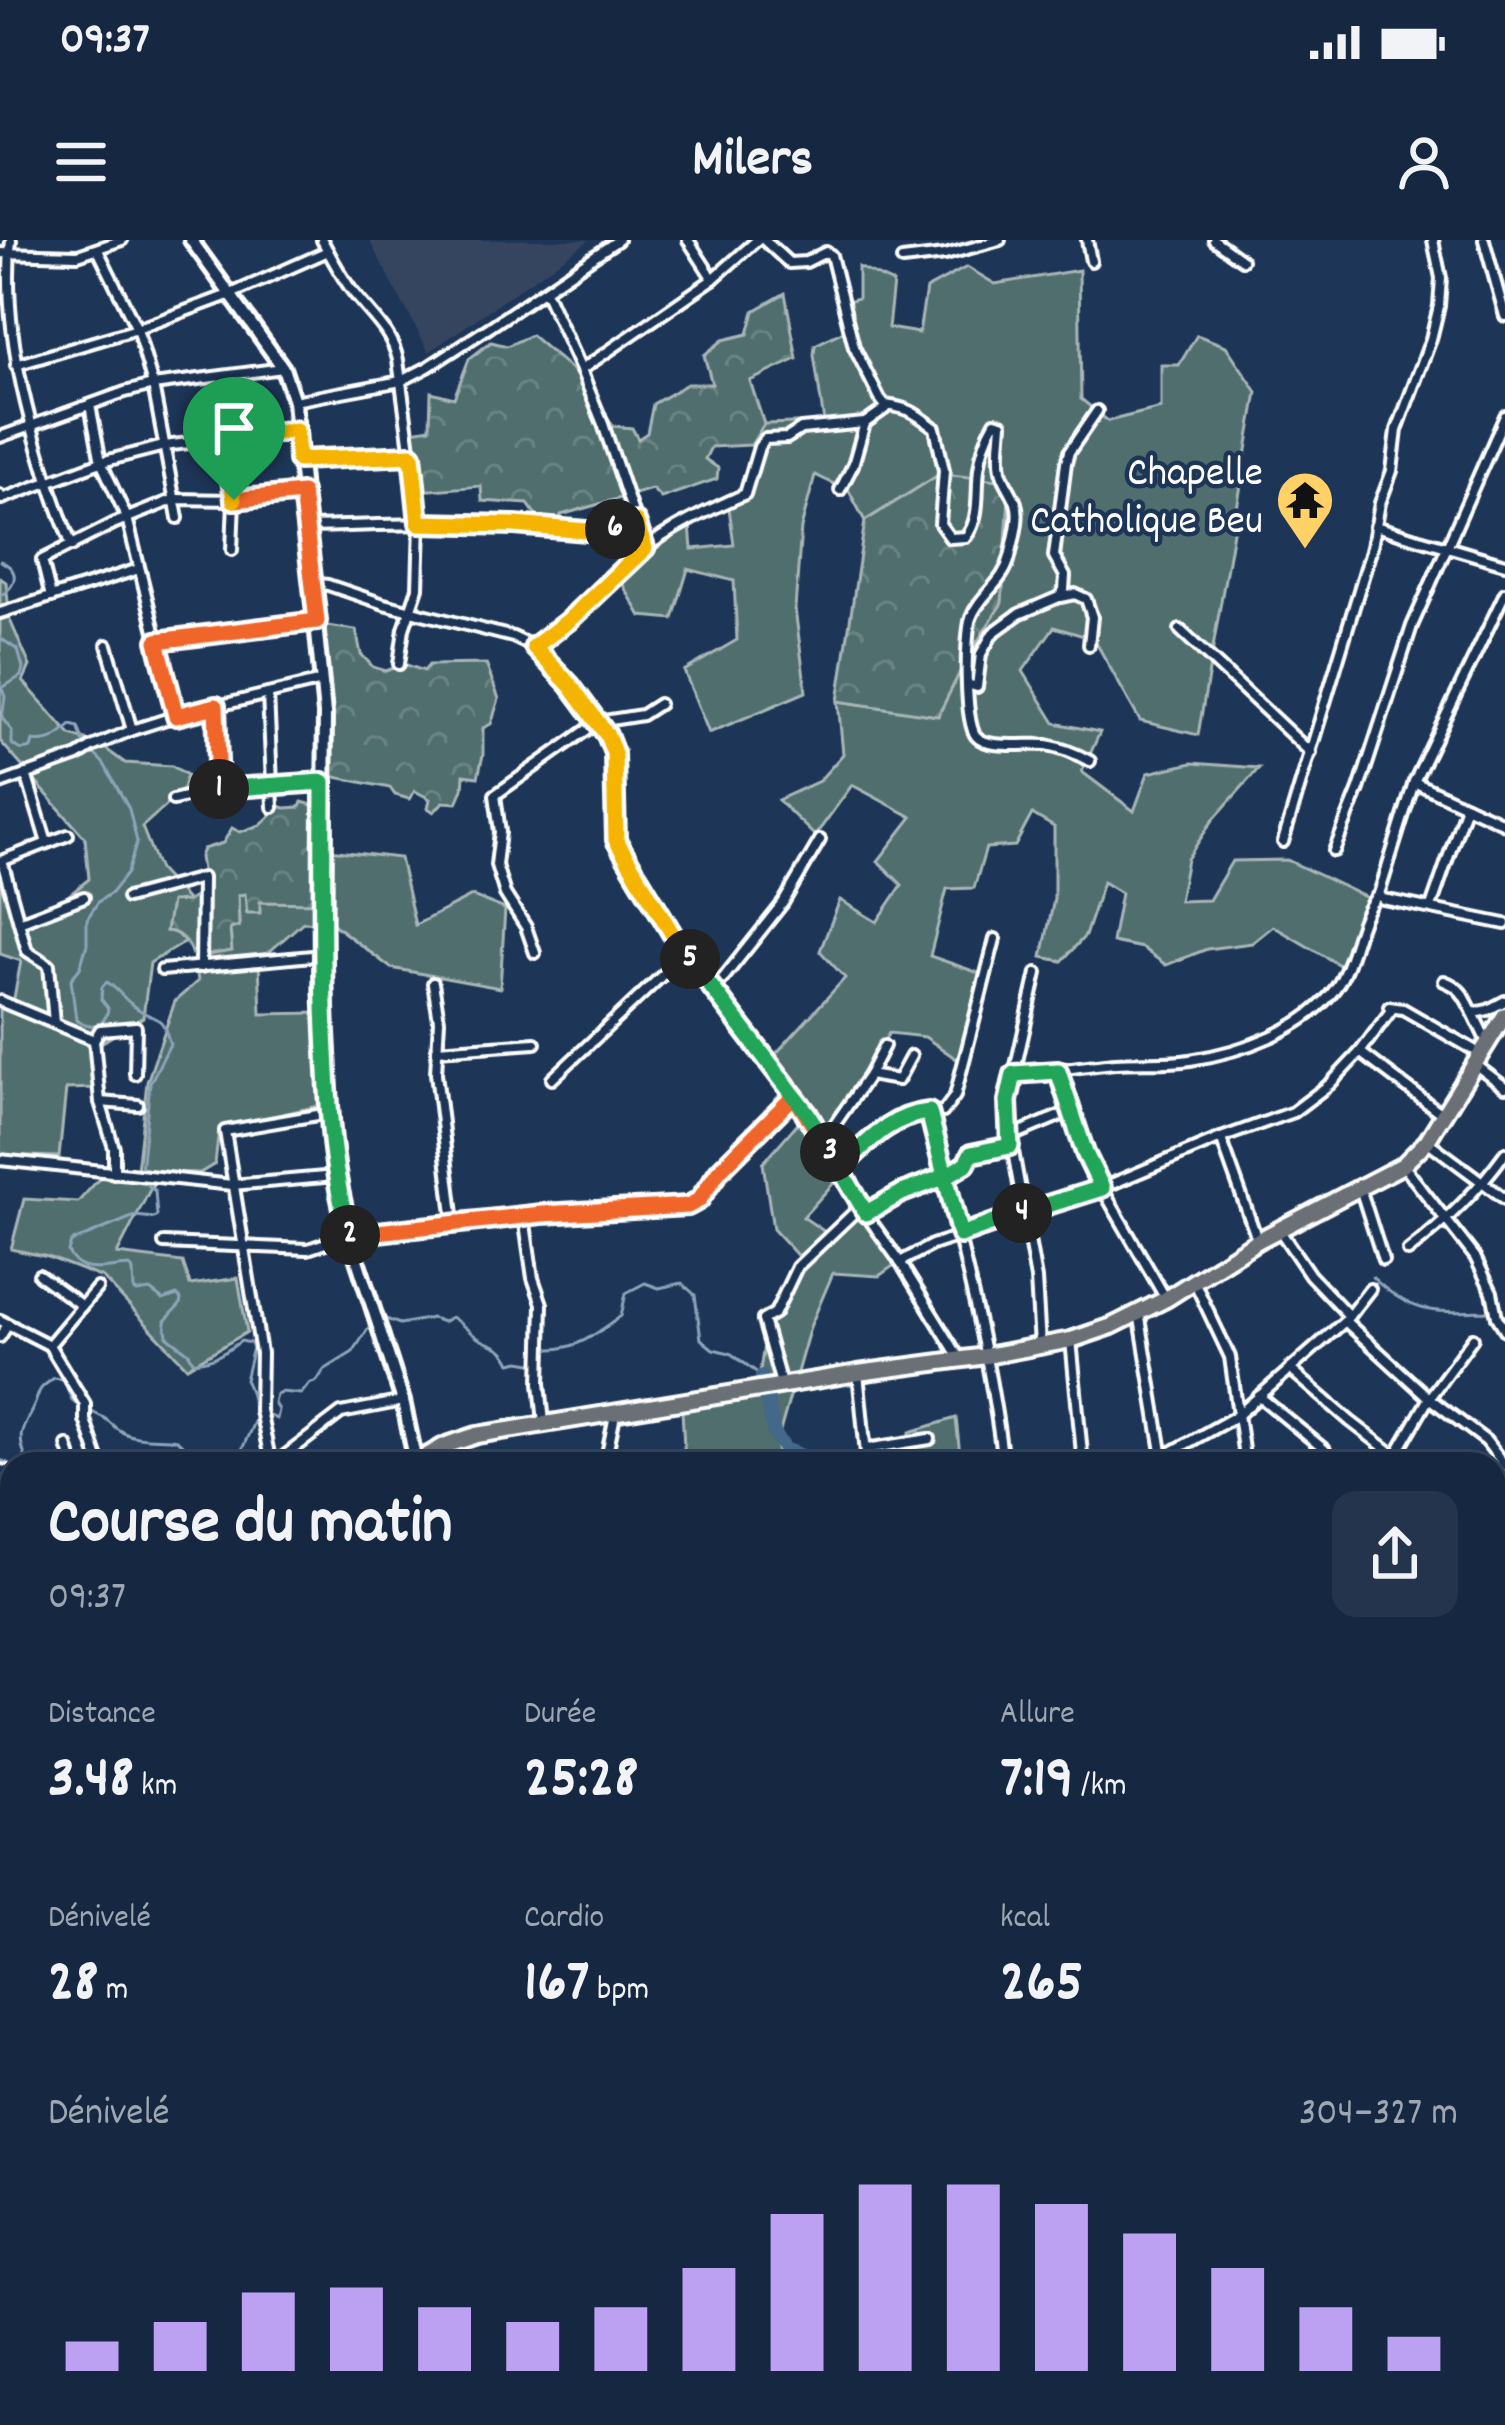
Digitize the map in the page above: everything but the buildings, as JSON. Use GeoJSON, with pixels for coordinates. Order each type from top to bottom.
{"type":"FeatureCollection","features":[{"type":"Feature","properties":{"kind":"highway"},"geometry":{"type":"LineString","coordinates":[[434,1452],[477,1435],[986,1356],[1071,1340],[1112,1326],[1166,1299],[1257,1241],[1403,1165],[1427,1141],[1505,1015]]}},
{"type":"Feature","properties":{"kind":"street"},"geometry":{"type":"LineString","coordinates":[[11,240],[4,254],[3,328],[46,482],[72,546]]}},
{"type":"Feature","properties":{"kind":"street"},"geometry":{"type":"LineString","coordinates":[[4,254],[78,255],[122,240]]}},
{"type":"Feature","properties":{"kind":"street"},"geometry":{"type":"LineString","coordinates":[[191,240],[283,368],[294,400],[325,713],[323,955],[328,1113],[349,1235],[403,1400],[413,1452]]}},
{"type":"Feature","properties":{"kind":"street"},"geometry":{"type":"LineString","coordinates":[[322,240],[356,297],[394,344],[401,381],[419,523],[418,588],[404,629],[399,664]]}},
{"type":"Feature","properties":{"kind":"street"},"geometry":{"type":"LineString","coordinates":[[294,400],[401,381],[428,368],[618,240]]}},
{"type":"Feature","properties":{"kind":"street"},"geometry":{"type":"LineString","coordinates":[[688,240],[713,279]]}},
{"type":"Feature","properties":{"kind":"street"},"geometry":{"type":"LineString","coordinates":[[581,370],[761,240],[789,263],[806,262],[826,252],[831,255],[854,347],[880,399],[889,406]]}},
{"type":"Feature","properties":{"kind":"street"},"geometry":{"type":"LineString","coordinates":[[902,260],[945,255],[1000,240]]}},
{"type":"Feature","properties":{"kind":"street"},"geometry":{"type":"LineString","coordinates":[[1087,240],[1091,261]]}},
{"type":"Feature","properties":{"kind":"street"},"geometry":{"type":"LineString","coordinates":[[1214,240],[1241,260]]}},
{"type":"Feature","properties":{"kind":"street"},"geometry":{"type":"LineString","coordinates":[[1283,842],[1372,547],[1392,471],[1397,430],[1431,339],[1442,278],[1433,240]]}},
{"type":"Feature","properties":{"kind":"street"},"geometry":{"type":"LineString","coordinates":[[1487,242],[1505,316]]}},
{"type":"Feature","properties":{"kind":"street"},"geometry":{"type":"LineString","coordinates":[[98,250],[137,329],[154,385],[178,518]]}},
{"type":"Feature","properties":{"kind":"street"},"geometry":{"type":"LineString","coordinates":[[16,365],[231,295],[328,251]]}},
{"type":"Feature","properties":{"kind":"street"},"geometry":{"type":"LineString","coordinates":[[545,291],[603,424],[645,548]]}},
{"type":"Feature","properties":{"kind":"street"},"geometry":{"type":"LineString","coordinates":[[0,437],[154,385],[283,368]]}},
{"type":"Feature","properties":{"kind":"street"},"geometry":{"type":"LineString","coordinates":[[90,404],[101,462],[127,518],[176,716]]}},
{"type":"Feature","properties":{"kind":"street"},"geometry":{"type":"LineString","coordinates":[[534,647],[645,548],[746,494],[765,439],[787,438],[801,429],[865,423],[889,406],[901,406],[935,428],[944,470],[940,524],[950,538],[966,536],[978,508],[983,447],[994,422],[1002,424],[1001,471],[1018,510],[1009,562],[1001,580],[971,616],[967,684],[971,727],[985,742],[1042,745],[1090,760]]}},
{"type":"Feature","properties":{"kind":"street"},"geometry":{"type":"LineString","coordinates":[[1059,597],[1065,576],[1054,556],[1066,464],[1097,411]]}},
{"type":"Feature","properties":{"kind":"street"},"geometry":{"type":"LineString","coordinates":[[1334,850],[1412,626],[1505,416]]}},
{"type":"Feature","properties":{"kind":"street"},"geometry":{"type":"LineString","coordinates":[[840,490],[854,465],[865,423]]}},
{"type":"Feature","properties":{"kind":"street"},"geometry":{"type":"LineString","coordinates":[[0,495],[2,499],[101,462],[164,446],[296,430]]}},
{"type":"Feature","properties":{"kind":"street"},"geometry":{"type":"LineString","coordinates":[[225,439],[234,500],[232,550]]}},
{"type":"Feature","properties":{"kind":"street"},"geometry":{"type":"LineString","coordinates":[[298,460],[412,455]]}},
{"type":"Feature","properties":{"kind":"street"},"geometry":{"type":"LineString","coordinates":[[51,597],[41,560],[127,518],[175,500],[302,493]]}},
{"type":"Feature","properties":{"kind":"street"},"geometry":{"type":"LineString","coordinates":[[304,527],[419,523],[599,532],[636,522]]}},
{"type":"Feature","properties":{"kind":"street"},"geometry":{"type":"LineString","coordinates":[[1375,526],[1505,564]]}},
{"type":"Feature","properties":{"kind":"street"},"geometry":{"type":"LineString","coordinates":[[0,613],[139,569]]}},
{"type":"Feature","properties":{"kind":"street"},"geometry":{"type":"LineString","coordinates":[[312,583],[513,637],[534,647],[570,685],[614,753],[616,840],[686,953],[794,1096],[960,1359]]}},
{"type":"Feature","properties":{"kind":"street"},"geometry":{"type":"LineString","coordinates":[[1014,1074],[1193,1060],[1266,1038],[1305,1019],[1337,986],[1351,958],[1371,902],[1379,894],[1414,782],[1505,593]]}},
{"type":"Feature","properties":{"kind":"street"},"geometry":{"type":"LineString","coordinates":[[967,684],[977,687],[981,654],[993,633],[1019,614],[1059,597],[1076,594],[1086,599],[1092,617],[1088,645]]}},
{"type":"Feature","properties":{"kind":"street"},"geometry":{"type":"LineString","coordinates":[[157,641],[317,621]]}},
{"type":"Feature","properties":{"kind":"street"},"geometry":{"type":"LineString","coordinates":[[1180,630],[1311,752]]}},
{"type":"Feature","properties":{"kind":"street"},"geometry":{"type":"LineString","coordinates":[[107,644],[132,730]]}},
{"type":"Feature","properties":{"kind":"street"},"geometry":{"type":"LineString","coordinates":[[0,784],[132,730],[323,681]]}},
{"type":"Feature","properties":{"kind":"street"},"geometry":{"type":"LineString","coordinates":[[268,694],[273,807]]}},
{"type":"Feature","properties":{"kind":"street"},"geometry":{"type":"LineString","coordinates":[[535,953],[496,866],[500,832],[495,795],[598,722],[642,715],[659,704]]}},
{"type":"Feature","properties":{"kind":"street"},"geometry":{"type":"LineString","coordinates":[[216,706],[218,789]]}},
{"type":"Feature","properties":{"kind":"street"},"geometry":{"type":"LineString","coordinates":[[26,774],[47,843]]}},
{"type":"Feature","properties":{"kind":"street"},"geometry":{"type":"LineString","coordinates":[[173,800],[218,789],[323,782]]}},
{"type":"Feature","properties":{"kind":"street"},"geometry":{"type":"LineString","coordinates":[[1414,782],[1505,824]]}},
{"type":"Feature","properties":{"kind":"street"},"geometry":{"type":"LineString","coordinates":[[1431,907],[1466,806]]}},
{"type":"Feature","properties":{"kind":"street"},"geometry":{"type":"LineString","coordinates":[[54,1023],[49,965],[27,951],[1,861],[68,835]]}},
{"type":"Feature","properties":{"kind":"street"},"geometry":{"type":"LineString","coordinates":[[713,991],[782,903],[820,841]]}},
{"type":"Feature","properties":{"kind":"street"},"geometry":{"type":"LineString","coordinates":[[127,898],[202,878],[201,967]]}},
{"type":"Feature","properties":{"kind":"street"},"geometry":{"type":"LineString","coordinates":[[1379,894],[1383,899],[1505,924]]}},
{"type":"Feature","properties":{"kind":"street"},"geometry":{"type":"LineString","coordinates":[[19,922],[84,897]]}},
{"type":"Feature","properties":{"kind":"street"},"geometry":{"type":"LineString","coordinates":[[840,1169],[897,1119],[943,1112],[955,1096],[995,939]]}},
{"type":"Feature","properties":{"kind":"street"},"geometry":{"type":"LineString","coordinates":[[552,1078],[686,953]]}},
{"type":"Feature","properties":{"kind":"street"},"geometry":{"type":"LineString","coordinates":[[163,970],[323,955]]}},
{"type":"Feature","properties":{"kind":"street"},"geometry":{"type":"LineString","coordinates":[[1037,973],[1008,1101],[1010,1142],[1036,1279],[1040,1346]]}},
{"type":"Feature","properties":{"kind":"street"},"geometry":{"type":"LineString","coordinates":[[1444,981],[1462,992],[1473,1013],[1481,1054]]}},
{"type":"Feature","properties":{"kind":"street"},"geometry":{"type":"LineString","coordinates":[[433,983],[439,1020],[438,1098],[454,1223]]}},
{"type":"Feature","properties":{"kind":"street"},"geometry":{"type":"LineString","coordinates":[[0,1001],[94,1040]]}},
{"type":"Feature","properties":{"kind":"street"},"geometry":{"type":"LineString","coordinates":[[1473,1013],[1505,1001]]}},
{"type":"Feature","properties":{"kind":"street"},"geometry":{"type":"LineString","coordinates":[[900,1262],[932,1245],[1102,1188],[1293,1112],[1330,1084],[1360,1052],[1393,1009],[1389,1007],[1402,1009],[1481,1054],[1505,1087]]}},
{"type":"Feature","properties":{"kind":"street"},"geometry":{"type":"LineString","coordinates":[[114,1173],[114,1148],[100,1102],[94,1040],[100,1030],[136,1027],[135,1074]]}},
{"type":"Feature","properties":{"kind":"street"},"geometry":{"type":"LineString","coordinates":[[436,1050],[535,1043]]}},
{"type":"Feature","properties":{"kind":"street"},"geometry":{"type":"LineString","coordinates":[[823,1141],[884,1046]]}},
{"type":"Feature","properties":{"kind":"street"},"geometry":{"type":"LineString","coordinates":[[1360,1052],[1442,1114]]}},
{"type":"Feature","properties":{"kind":"street"},"geometry":{"type":"LineString","coordinates":[[869,1075],[898,1080],[911,1056]]}},
{"type":"Feature","properties":{"kind":"street"},"geometry":{"type":"LineString","coordinates":[[1058,1071],[1085,1153],[1166,1299]]}},
{"type":"Feature","properties":{"kind":"street"},"geometry":{"type":"LineString","coordinates":[[164,1243],[308,1249],[349,1235],[454,1223],[688,1206],[699,1200],[719,1171],[794,1096]]}},
{"type":"Feature","properties":{"kind":"street"},"geometry":{"type":"LineString","coordinates":[[100,1102],[138,1105]]}},
{"type":"Feature","properties":{"kind":"street"},"geometry":{"type":"LineString","coordinates":[[773,1388],[763,1320],[775,1313],[797,1267],[863,1209],[946,1176],[966,1164],[971,1154],[1010,1142],[1071,1111]]}},
{"type":"Feature","properties":{"kind":"street"},"geometry":{"type":"LineString","coordinates":[[929,1112],[986,1356],[1001,1452]]}},
{"type":"Feature","properties":{"kind":"street"},"geometry":{"type":"LineString","coordinates":[[270,1452],[261,1413],[261,1353],[226,1131],[328,1113]]}},
{"type":"Feature","properties":{"kind":"street"},"geometry":{"type":"LineString","coordinates":[[1221,1138],[1257,1241]]}},
{"type":"Feature","properties":{"kind":"street"},"geometry":{"type":"LineString","coordinates":[[1427,1141],[1505,1199]]}},
{"type":"Feature","properties":{"kind":"street"},"geometry":{"type":"LineString","coordinates":[[1408,1251],[1448,1220],[1505,1153]]}},
{"type":"Feature","properties":{"kind":"street"},"geometry":{"type":"LineString","coordinates":[[0,1160],[232,1185],[336,1176]]}},
{"type":"Feature","properties":{"kind":"street"},"geometry":{"type":"LineString","coordinates":[[1403,1165],[1474,1257],[1505,1330]]}},
{"type":"Feature","properties":{"kind":"street"},"geometry":{"type":"LineString","coordinates":[[1360,1188],[1383,1260]]}},
{"type":"Feature","properties":{"kind":"street"},"geometry":{"type":"LineString","coordinates":[[524,1217],[542,1304],[544,1424]]}},
{"type":"Feature","properties":{"kind":"street"},"geometry":{"type":"LineString","coordinates":[[1279,1230],[1347,1318],[1429,1398],[1496,1452]]}},
{"type":"Feature","properties":{"kind":"street"},"geometry":{"type":"LineString","coordinates":[[39,1275],[82,1306]]}},
{"type":"Feature","properties":{"kind":"street"},"geometry":{"type":"LineString","coordinates":[[1193,1280],[1230,1357],[1243,1452]]}},
{"type":"Feature","properties":{"kind":"street"},"geometry":{"type":"LineString","coordinates":[[49,1345],[97,1288]]}},
{"type":"Feature","properties":{"kind":"street"},"geometry":{"type":"LineString","coordinates":[[1177,1452],[1238,1415],[1347,1318],[1370,1289]]}},
{"type":"Feature","properties":{"kind":"street"},"geometry":{"type":"LineString","coordinates":[[1139,1311],[1163,1452]]}},
{"type":"Feature","properties":{"kind":"street"},"geometry":{"type":"LineString","coordinates":[[0,1337],[4,1323],[49,1345],[86,1409],[97,1452]]}},
{"type":"Feature","properties":{"kind":"street"},"geometry":{"type":"LineString","coordinates":[[1397,1452],[1473,1338]]}},
{"type":"Feature","properties":{"kind":"street"},"geometry":{"type":"LineString","coordinates":[[1071,1340],[1082,1452]]}},
{"type":"Feature","properties":{"kind":"street"},"geometry":{"type":"LineString","coordinates":[[1290,1370],[1390,1452]]}},
{"type":"Feature","properties":{"kind":"street"},"geometry":{"type":"LineString","coordinates":[[858,1373],[866,1452]]}},
{"type":"Feature","properties":{"kind":"street"},"geometry":{"type":"LineString","coordinates":[[1259,1396],[1325,1452]]}},
{"type":"Feature","properties":{"kind":"street"},"geometry":{"type":"LineString","coordinates":[[289,1452],[341,1412],[403,1400]]}},
{"type":"Feature","properties":{"kind":"street"},"geometry":{"type":"LineString","coordinates":[[608,1452],[616,1413]]}},
{"type":"Feature","properties":{"kind":"street"},"geometry":{"type":"LineString","coordinates":[[866,1449],[931,1439]]}},
{"type":"Feature","properties":{"kind":"street"},"geometry":{"type":"LineString","coordinates":[[67,1445],[69,1452]]}},
{"type":"Feature","properties":{"kind":"shaded area"},"geometry":{"type":"Polygon","coordinates":[[[369,240],[590,240],[429,352],[369,240]]]}},
{"type":"Feature","properties":{"kind":"green space"},"geometry":{"type":"Polygon","coordinates":[[[858,267],[893,283],[888,328],[919,333],[926,289],[967,267],[995,284],[1079,270],[1081,399],[1108,421],[1161,408],[1161,365],[1179,365],[1197,335],[1226,346],[1257,392],[1198,735],[1140,721],[1094,639],[1054,627],[1023,671],[1055,723],[1100,732],[1082,772],[1134,811],[1148,773],[1192,763],[1259,768],[1213,820],[1187,859],[1179,901],[1209,900],[1232,861],[1287,860],[1367,898],[1341,966],[1273,926],[1252,943],[1207,949],[1166,965],[1142,948],[1112,942],[1121,893],[1103,882],[1085,936],[1062,961],[1042,957],[1054,899],[1054,827],[1032,814],[1015,846],[986,848],[974,888],[947,889],[930,956],[979,973],[958,1060],[925,1037],[889,1033],[819,1141],[839,1177],[803,1217],[831,1236],[860,1212],[896,1264],[879,1276],[833,1273],[810,1327],[778,1452],[684,1452],[682,1411],[756,1397],[767,1325],[805,1264],[773,1229],[763,1163],[809,1110],[773,1057],[845,978],[820,951],[840,900],[877,922],[902,885],[878,861],[912,817],[852,785],[815,836],[778,800],[819,781],[843,754],[838,701],[938,715],[940,474],[865,521],[849,491],[815,475],[801,528],[795,609],[806,692],[709,733],[684,671],[737,640],[734,581],[688,569],[673,619],[641,616],[619,578],[647,552],[690,525],[692,549],[734,545],[729,508],[750,498],[761,457],[751,445],[764,424],[824,422],[815,345],[852,327],[845,302],[858,298],[858,267]]]}},
{"type":"Feature","properties":{"kind":"green space"},"geometry":{"type":"Polygon","coordinates":[[[785,293],[797,359],[750,381],[764,424],[751,445],[711,447],[705,459],[718,468],[717,479],[661,498],[652,489],[561,515],[559,523],[538,518],[528,504],[482,501],[481,486],[420,491],[412,431],[430,428],[431,392],[454,398],[469,359],[491,342],[507,346],[531,335],[573,371],[613,426],[632,428],[638,439],[647,433],[653,404],[687,384],[712,384],[704,355],[723,340],[748,334],[754,311],[785,293]]]}},
{"type":"Feature","properties":{"kind":"green space"},"geometry":{"type":"Polygon","coordinates":[[[940,474],[1010,481],[1002,603],[938,716],[838,701],[865,521],[940,474]]]}},
{"type":"Feature","properties":{"kind":"green space"},"geometry":{"type":"Polygon","coordinates":[[[0,578],[6,582],[10,620],[30,666],[23,681],[70,735],[99,744],[125,763],[172,766],[187,775],[182,791],[142,827],[159,870],[188,901],[167,931],[186,941],[150,963],[143,1017],[101,1043],[96,1088],[66,1089],[59,1157],[0,1155],[0,1001],[13,1003],[21,961],[0,954],[0,867],[22,923],[89,879],[85,838],[0,741],[0,578]]]}},
{"type":"Feature","properties":{"kind":"green space"},"geometry":{"type":"Polygon","coordinates":[[[327,626],[356,630],[361,654],[373,667],[386,671],[404,664],[424,671],[429,665],[486,664],[499,699],[491,724],[483,728],[478,777],[464,775],[457,803],[443,802],[434,812],[428,808],[430,799],[415,791],[409,799],[390,788],[331,776],[333,711],[323,636],[327,626]]]}},
{"type":"Feature","properties":{"kind":"green space"},"geometry":{"type":"Polygon","coordinates":[[[302,802],[320,807],[320,903],[260,902],[260,913],[247,913],[245,894],[238,895],[239,926],[230,929],[232,951],[194,957],[180,936],[166,931],[171,902],[188,901],[205,890],[203,849],[223,843],[232,828],[240,832],[260,825],[271,815],[270,803],[285,808],[300,807],[302,802]]]}},
{"type":"Feature","properties":{"kind":"green space"},"geometry":{"type":"Polygon","coordinates":[[[320,849],[400,858],[415,925],[472,896],[505,909],[500,988],[391,968],[333,924],[303,922],[259,961],[261,1014],[318,1013],[323,1105],[219,1128],[215,1164],[200,1173],[159,1172],[117,1254],[183,1262],[190,1285],[238,1278],[247,1332],[187,1367],[103,1278],[11,1249],[24,1199],[78,1202],[108,1169],[137,1170],[147,1082],[175,1001],[198,981],[194,957],[208,957],[230,929],[239,926],[238,895],[245,893],[247,912],[320,849]]]}},
{"type":"Feature","properties":{"kind":"green space"},"geometry":{"type":"Polygon","coordinates":[[[956,1418],[960,1452],[911,1452],[910,1432],[956,1418]]]}},
{"type":"Feature","properties":{"kind":"waterway"},"geometry":{"type":"LineString","coordinates":[[0,561],[14,573],[10,588],[0,596]]}},
{"type":"Feature","properties":{"kind":"waterway"},"geometry":{"type":"LineString","coordinates":[[0,638],[18,650],[23,668],[21,676],[2,688],[2,718],[12,731],[12,744],[28,749],[33,741],[49,740],[71,725],[78,727],[129,809],[137,842],[127,873],[87,919],[87,944],[80,968],[71,979],[76,1020],[87,1025],[101,1023],[108,1008],[101,999],[107,982],[159,1020],[167,1034],[170,1044],[150,1083],[141,1171]]}},
{"type":"Feature","properties":{"kind":"waterway"},"geometry":{"type":"LineString","coordinates":[[141,1180],[155,1191],[157,1216],[135,1216],[71,1242],[68,1252],[86,1268],[130,1266],[137,1292],[150,1290],[163,1300],[177,1295],[180,1305],[165,1321],[167,1336],[193,1361],[212,1358],[241,1341],[250,1343],[245,1380],[257,1416]]}},
{"type":"Feature","properties":{"kind":"waterway"},"geometry":{"type":"LineString","coordinates":[[1372,1277],[1414,1306],[1491,1311]]}},
{"type":"Feature","properties":{"kind":"waterway"},"geometry":{"type":"LineString","coordinates":[[545,1353],[578,1343],[604,1328],[621,1316],[626,1293],[645,1283],[659,1288],[682,1283],[695,1295],[701,1339],[762,1376]]}},
{"type":"Feature","properties":{"kind":"waterway"},"geometry":{"type":"LineString","coordinates":[[380,1319],[400,1324],[432,1318],[443,1322],[451,1317],[501,1349],[511,1363],[538,1364]]}},
{"type":"Feature","properties":{"kind":"waterway"},"geometry":{"type":"LineString","coordinates":[[264,1413],[276,1419],[276,1394],[301,1394],[324,1370],[353,1352],[371,1324]]}},
{"type":"Feature","properties":{"kind":"waterway"},"geometry":{"type":"LineString","coordinates":[[762,1376],[774,1433],[793,1452]]}},
{"type":"Feature","properties":{"kind":"waterway"},"geometry":{"type":"LineString","coordinates":[[24,1452],[23,1428],[40,1389],[54,1378],[65,1380],[78,1406],[117,1429],[139,1437],[177,1440],[198,1452]]}},
{"type":"Feature","properties":{"kind":"waterway"},"geometry":{"type":"LineString","coordinates":[[241,1452],[256,1417]]}},
{"type":"Feature","properties":{"kind":"place","name":"Chapelle Catholique Beu"},"geometry":{"type":"Point","coordinates":[1305,551]}},
{"type":"Feature","properties":{"kind":"route"},"geometry":{"type":"LineString","coordinates":[[234,500],[225,439],[296,430],[298,460],[412,455],[419,523],[599,532],[636,522],[645,548],[534,647],[607,735],[616,772],[616,840],[673,935],[808,1114],[840,1169],[897,1119],[929,1112],[946,1176],[960,1235],[1102,1188],[1058,1071],[1014,1074],[1007,1118],[1010,1146],[971,1154],[966,1164],[946,1176],[866,1213],[794,1096],[719,1171],[699,1200],[688,1206],[542,1214],[349,1235],[328,1113],[322,991],[323,782],[218,789],[216,706],[176,716],[157,641],[317,621],[302,493],[234,500]]}}]}
